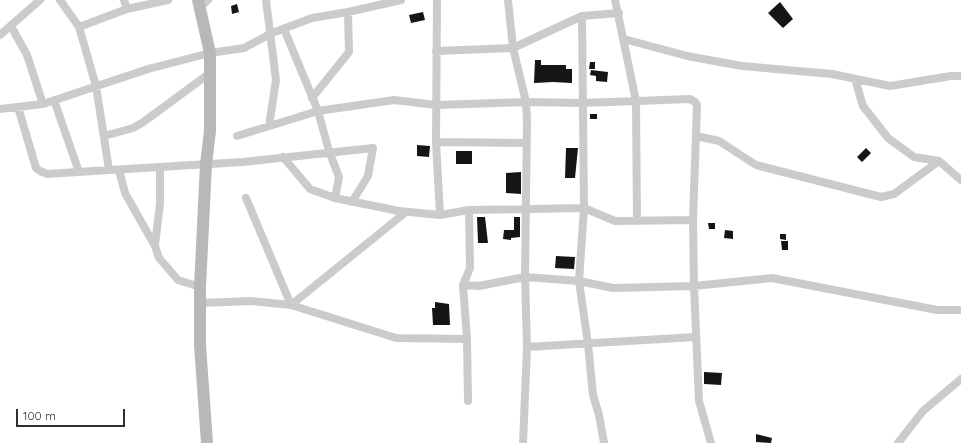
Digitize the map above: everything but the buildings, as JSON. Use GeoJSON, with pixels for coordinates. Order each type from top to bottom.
{"type":"FeatureCollection","features":[{"type":"Feature","properties":{"kind":"street"},"geometry":{"type":"LineString","coordinates":[[0,35],[40,0]]}},
{"type":"Feature","properties":{"kind":"street"},"geometry":{"type":"LineString","coordinates":[[60,0],[80,27],[96,86],[109,170]]}},
{"type":"Feature","properties":{"kind":"street"},"geometry":{"type":"LineString","coordinates":[[124,0],[127,9]]}},
{"type":"Feature","properties":{"kind":"street"},"geometry":{"type":"LineString","coordinates":[[80,27],[127,9],[168,0]]}},
{"type":"Feature","properties":{"kind":"street"},"geometry":{"type":"LineString","coordinates":[[266,0],[272,33],[276,80],[269,126]]}},
{"type":"Feature","properties":{"kind":"street"},"geometry":{"type":"LineString","coordinates":[[0,109],[43,104],[148,69],[210,53],[244,48],[272,33],[312,18],[348,12],[400,0]]}},
{"type":"Feature","properties":{"kind":"street"},"geometry":{"type":"LineString","coordinates":[[437,0],[436,142],[440,215]]}},
{"type":"Feature","properties":{"kind":"street"},"geometry":{"type":"LineString","coordinates":[[508,0],[513,48],[526,102],[527,209],[525,277],[527,347],[522,443]]}},
{"type":"Feature","properties":{"kind":"street"},"geometry":{"type":"LineString","coordinates":[[615,0],[636,101],[637,222]]}},
{"type":"Feature","properties":{"kind":"street"},"geometry":{"type":"LineString","coordinates":[[202,3],[210,53],[210,131],[206,164],[200,287],[200,345],[207,443]]}},
{"type":"Feature","properties":{"kind":"street"},"geometry":{"type":"LineString","coordinates":[[312,98],[349,52],[348,12]]}},
{"type":"Feature","properties":{"kind":"street"},"geometry":{"type":"LineString","coordinates":[[436,51],[513,48],[582,16],[618,13]]}},
{"type":"Feature","properties":{"kind":"street"},"geometry":{"type":"LineString","coordinates":[[582,16],[584,208],[580,281],[593,395],[599,415],[604,443]]}},
{"type":"Feature","properties":{"kind":"street"},"geometry":{"type":"LineString","coordinates":[[11,26],[27,55],[43,104]]}},
{"type":"Feature","properties":{"kind":"street"},"geometry":{"type":"LineString","coordinates":[[284,29],[318,111],[329,151],[339,177],[335,198]]}},
{"type":"Feature","properties":{"kind":"street"},"geometry":{"type":"LineString","coordinates":[[624,39],[686,56],[728,63],[832,74],[890,86],[951,76],[961,76]]}},
{"type":"Feature","properties":{"kind":"street"},"geometry":{"type":"LineString","coordinates":[[951,76],[961,69]]}},
{"type":"Feature","properties":{"kind":"street"},"geometry":{"type":"LineString","coordinates":[[104,136],[134,128],[210,73]]}},
{"type":"Feature","properties":{"kind":"street"},"geometry":{"type":"LineString","coordinates":[[854,79],[863,106],[888,138],[914,157],[939,161],[961,180]]}},
{"type":"Feature","properties":{"kind":"street"},"geometry":{"type":"LineString","coordinates":[[54,100],[79,172]]}},
{"type":"Feature","properties":{"kind":"street"},"geometry":{"type":"LineString","coordinates":[[237,136],[318,111],[394,100],[436,104],[526,102],[583,103],[690,100],[694,102],[697,106],[694,286],[699,401],[711,443]]}},
{"type":"Feature","properties":{"kind":"street"},"geometry":{"type":"LineString","coordinates":[[18,107],[36,168],[47,174],[242,162],[329,151],[373,148],[368,176],[352,202]]}},
{"type":"Feature","properties":{"kind":"street"},"geometry":{"type":"LineString","coordinates":[[696,136],[719,141],[756,165],[881,197],[894,194],[939,161]]}},
{"type":"Feature","properties":{"kind":"street"},"geometry":{"type":"LineString","coordinates":[[436,142],[526,143]]}},
{"type":"Feature","properties":{"kind":"street"},"geometry":{"type":"LineString","coordinates":[[283,157],[306,185],[335,198],[406,212],[440,215],[469,210],[584,208],[615,221],[637,222],[694,220]]}},
{"type":"Feature","properties":{"kind":"street"},"geometry":{"type":"LineString","coordinates":[[155,246],[160,204],[160,167]]}},
{"type":"Feature","properties":{"kind":"street"},"geometry":{"type":"LineString","coordinates":[[119,170],[125,193],[155,246],[160,258],[178,280],[200,287]]}},
{"type":"Feature","properties":{"kind":"street"},"geometry":{"type":"LineString","coordinates":[[246,198],[291,305]]}},
{"type":"Feature","properties":{"kind":"street"},"geometry":{"type":"LineString","coordinates":[[468,401],[467,339],[463,285],[470,268],[469,210]]}},
{"type":"Feature","properties":{"kind":"street"},"geometry":{"type":"LineString","coordinates":[[291,305],[406,212]]}},
{"type":"Feature","properties":{"kind":"street"},"geometry":{"type":"LineString","coordinates":[[463,285],[478,286],[525,277],[580,281],[613,288],[694,286],[772,278],[937,310],[961,310]]}},
{"type":"Feature","properties":{"kind":"street"},"geometry":{"type":"LineString","coordinates":[[200,303],[251,301],[291,305],[396,338],[467,339]]}},
{"type":"Feature","properties":{"kind":"street"},"geometry":{"type":"LineString","coordinates":[[527,347],[696,337]]}},
{"type":"Feature","properties":{"kind":"street"},"geometry":{"type":"LineString","coordinates":[[898,443],[923,411],[961,379]]}}]}
